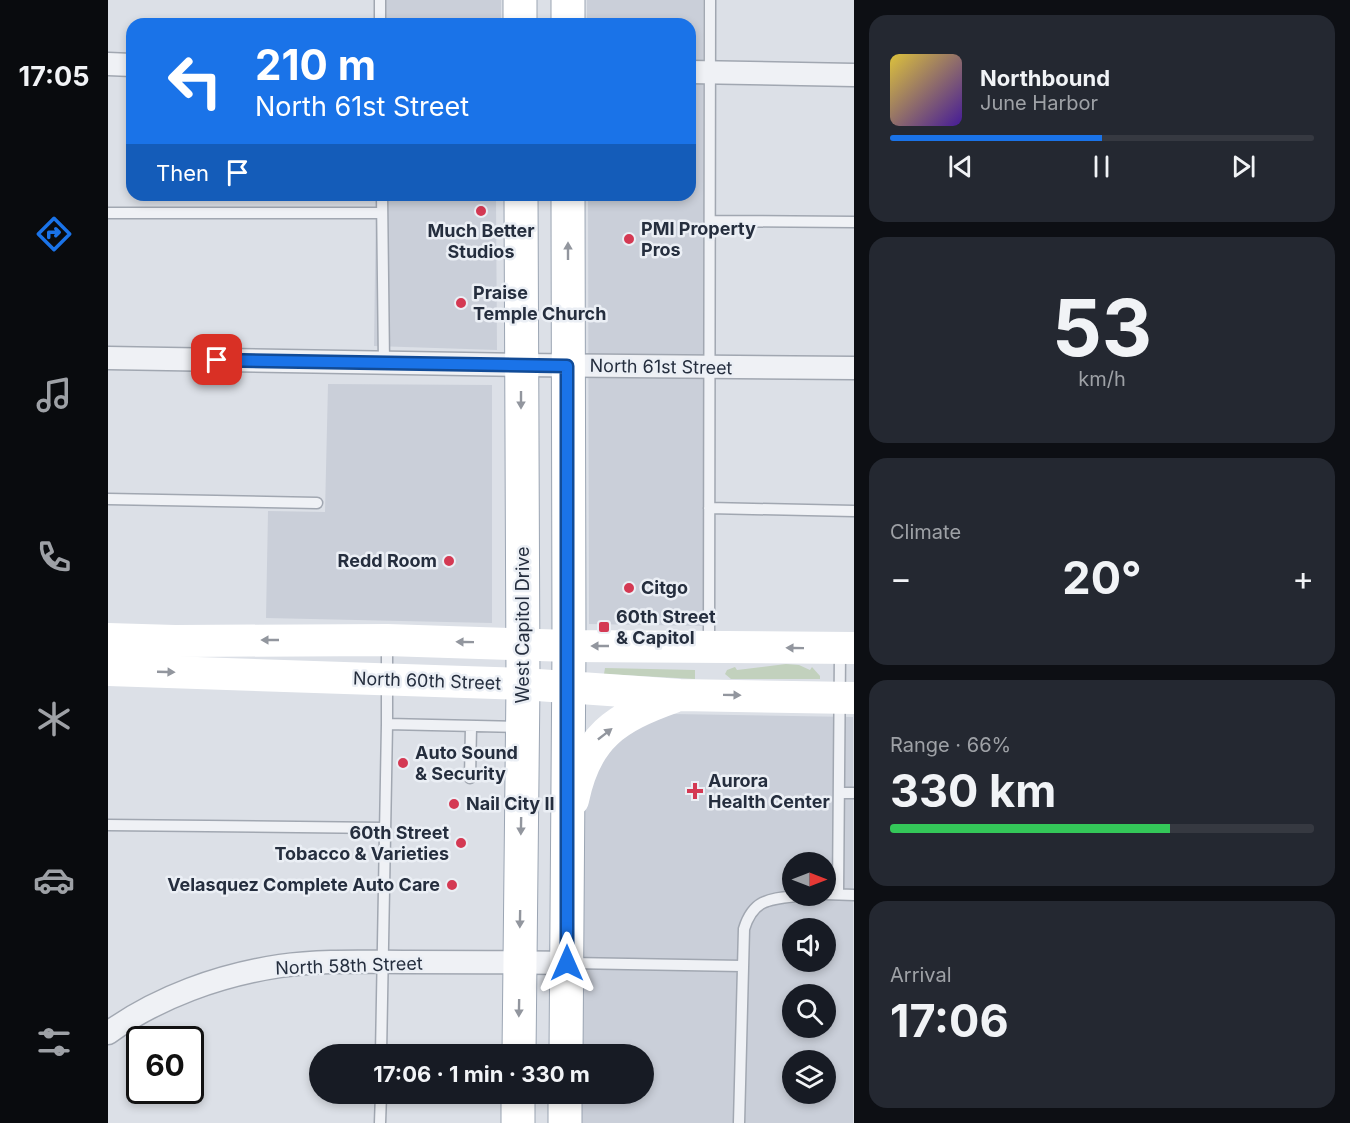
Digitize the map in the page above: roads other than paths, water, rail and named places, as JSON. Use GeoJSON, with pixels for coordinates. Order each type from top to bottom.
{"type":"FeatureCollection","features":[{"type":"Feature","properties":{"kind":"main road"},"geometry":{"type":"LineString","coordinates":[[520,0],[520,18]]}},
{"type":"Feature","properties":{"kind":"main road"},"geometry":{"type":"LineString","coordinates":[[568,0],[568,18]]}},
{"type":"Feature","properties":{"kind":"main road","name":"West Capitol Drive"},"geometry":{"type":"LineString","coordinates":[[519,1044],[524,684],[521,201]]}},
{"type":"Feature","properties":{"kind":"main road"},"geometry":{"type":"LineString","coordinates":[[566,1044],[569,646],[568,201]]}},
{"type":"Feature","properties":{"kind":"main road"},"geometry":{"type":"LineString","coordinates":[[108,639],[387,640],[569,646],[847,648]]}},
{"type":"Feature","properties":{"kind":"main road","name":"North 60th Street"},"geometry":{"type":"LineString","coordinates":[[108,670],[524,684],[681,694],[846,698]]}},
{"type":"Feature","properties":{"kind":"main road"},"geometry":{"type":"LineString","coordinates":[[568,825],[578,776],[596,742],[641,710],[681,694]]}},
{"type":"Feature","properties":{"kind":"main road"},"geometry":{"type":"LineString","coordinates":[[518,1104],[518,1123]]}},
{"type":"Feature","properties":{"kind":"main road"},"geometry":{"type":"LineString","coordinates":[[565,1104],[565,1123]]}},
{"type":"Feature","properties":{"kind":"street"},"geometry":{"type":"LineString","coordinates":[[108,64],[126,65]]}},
{"type":"Feature","properties":{"kind":"street"},"geometry":{"type":"LineString","coordinates":[[700,72],[854,75]]}},
{"type":"Feature","properties":{"kind":"street","name":"North 61st Street"},"geometry":{"type":"LineString","coordinates":[[108,358],[854,369]]}},
{"type":"Feature","properties":{"kind":"street","name":"North 58th Street"},"geometry":{"type":"LineString","coordinates":[[108,1033],[177,995],[213,981],[282,966],[382,962],[567,963]]}},
{"type":"Feature","properties":{"kind":"lane"},"geometry":{"type":"LineString","coordinates":[[380,0],[380,18]]}},
{"type":"Feature","properties":{"kind":"lane"},"geometry":{"type":"LineString","coordinates":[[708,646],[710,221],[700,72],[710,0]]}},
{"type":"Feature","properties":{"kind":"lane"},"geometry":{"type":"LineString","coordinates":[[382,201],[384,363]]}},
{"type":"Feature","properties":{"kind":"lane"},"geometry":{"type":"LineString","coordinates":[[108,213],[382,213]]}},
{"type":"Feature","properties":{"kind":"lane"},"geometry":{"type":"LineString","coordinates":[[710,221],[854,222]]}},
{"type":"Feature","properties":{"kind":"lane"},"geometry":{"type":"LineString","coordinates":[[108,499],[317,503]]}},
{"type":"Feature","properties":{"kind":"lane"},"geometry":{"type":"LineString","coordinates":[[709,508],[854,511]]}},
{"type":"Feature","properties":{"kind":"lane"},"geometry":{"type":"LineString","coordinates":[[381,1044],[387,640]]}},
{"type":"Feature","properties":{"kind":"lane"},"geometry":{"type":"LineString","coordinates":[[847,648],[839,793],[838,894],[854,895]]}},
{"type":"Feature","properties":{"kind":"lane"},"geometry":{"type":"LineString","coordinates":[[387,724],[522,728]]}},
{"type":"Feature","properties":{"kind":"lane"},"geometry":{"type":"LineString","coordinates":[[470,778],[471,727]]}},
{"type":"Feature","properties":{"kind":"lane"},"geometry":{"type":"LineString","coordinates":[[839,793],[854,793]]}},
{"type":"Feature","properties":{"kind":"lane"},"geometry":{"type":"LineString","coordinates":[[108,825],[385,828]]}},
{"type":"Feature","properties":{"kind":"lane"},"geometry":{"type":"LineString","coordinates":[[739,1123],[744,929],[749,912],[764,902],[782,899]]}},
{"type":"Feature","properties":{"kind":"lane"},"geometry":{"type":"LineString","coordinates":[[567,963],[742,966]]}},
{"type":"Feature","properties":{"kind":"lane"},"geometry":{"type":"LineString","coordinates":[[380,1123],[381,1104]]}},
{"type":"Feature","properties":{"kind":"place","name":"Much Better Studios"},"geometry":{"type":"Point","coordinates":[481,211]}},
{"type":"Feature","properties":{"kind":"place","name":"PMI Property Pros"},"geometry":{"type":"Point","coordinates":[629,239]}},
{"type":"Feature","properties":{"kind":"place","name":"Praise Temple Church"},"geometry":{"type":"Point","coordinates":[461,303]}},
{"type":"Feature","properties":{"kind":"place","name":"Redd Room"},"geometry":{"type":"Point","coordinates":[449,561]}},
{"type":"Feature","properties":{"kind":"place","name":"Citgo"},"geometry":{"type":"Point","coordinates":[629,588]}},
{"type":"Feature","properties":{"kind":"place","name":"60th Street & Capitol"},"geometry":{"type":"Point","coordinates":[604,627]}},
{"type":"Feature","properties":{"kind":"place","name":"Auto Sound & Security"},"geometry":{"type":"Point","coordinates":[403,763]}},
{"type":"Feature","properties":{"kind":"place","name":"Aurora Health Center"},"geometry":{"type":"Point","coordinates":[695,791]}},
{"type":"Feature","properties":{"kind":"place","name":"Nail City II"},"geometry":{"type":"Point","coordinates":[454,804]}},
{"type":"Feature","properties":{"kind":"place","name":"60th Street Tobacco & Varieties"},"geometry":{"type":"Point","coordinates":[461,843]}},
{"type":"Feature","properties":{"kind":"place","name":"Velasquez Complete Auto Care"},"geometry":{"type":"Point","coordinates":[452,885]}}]}
